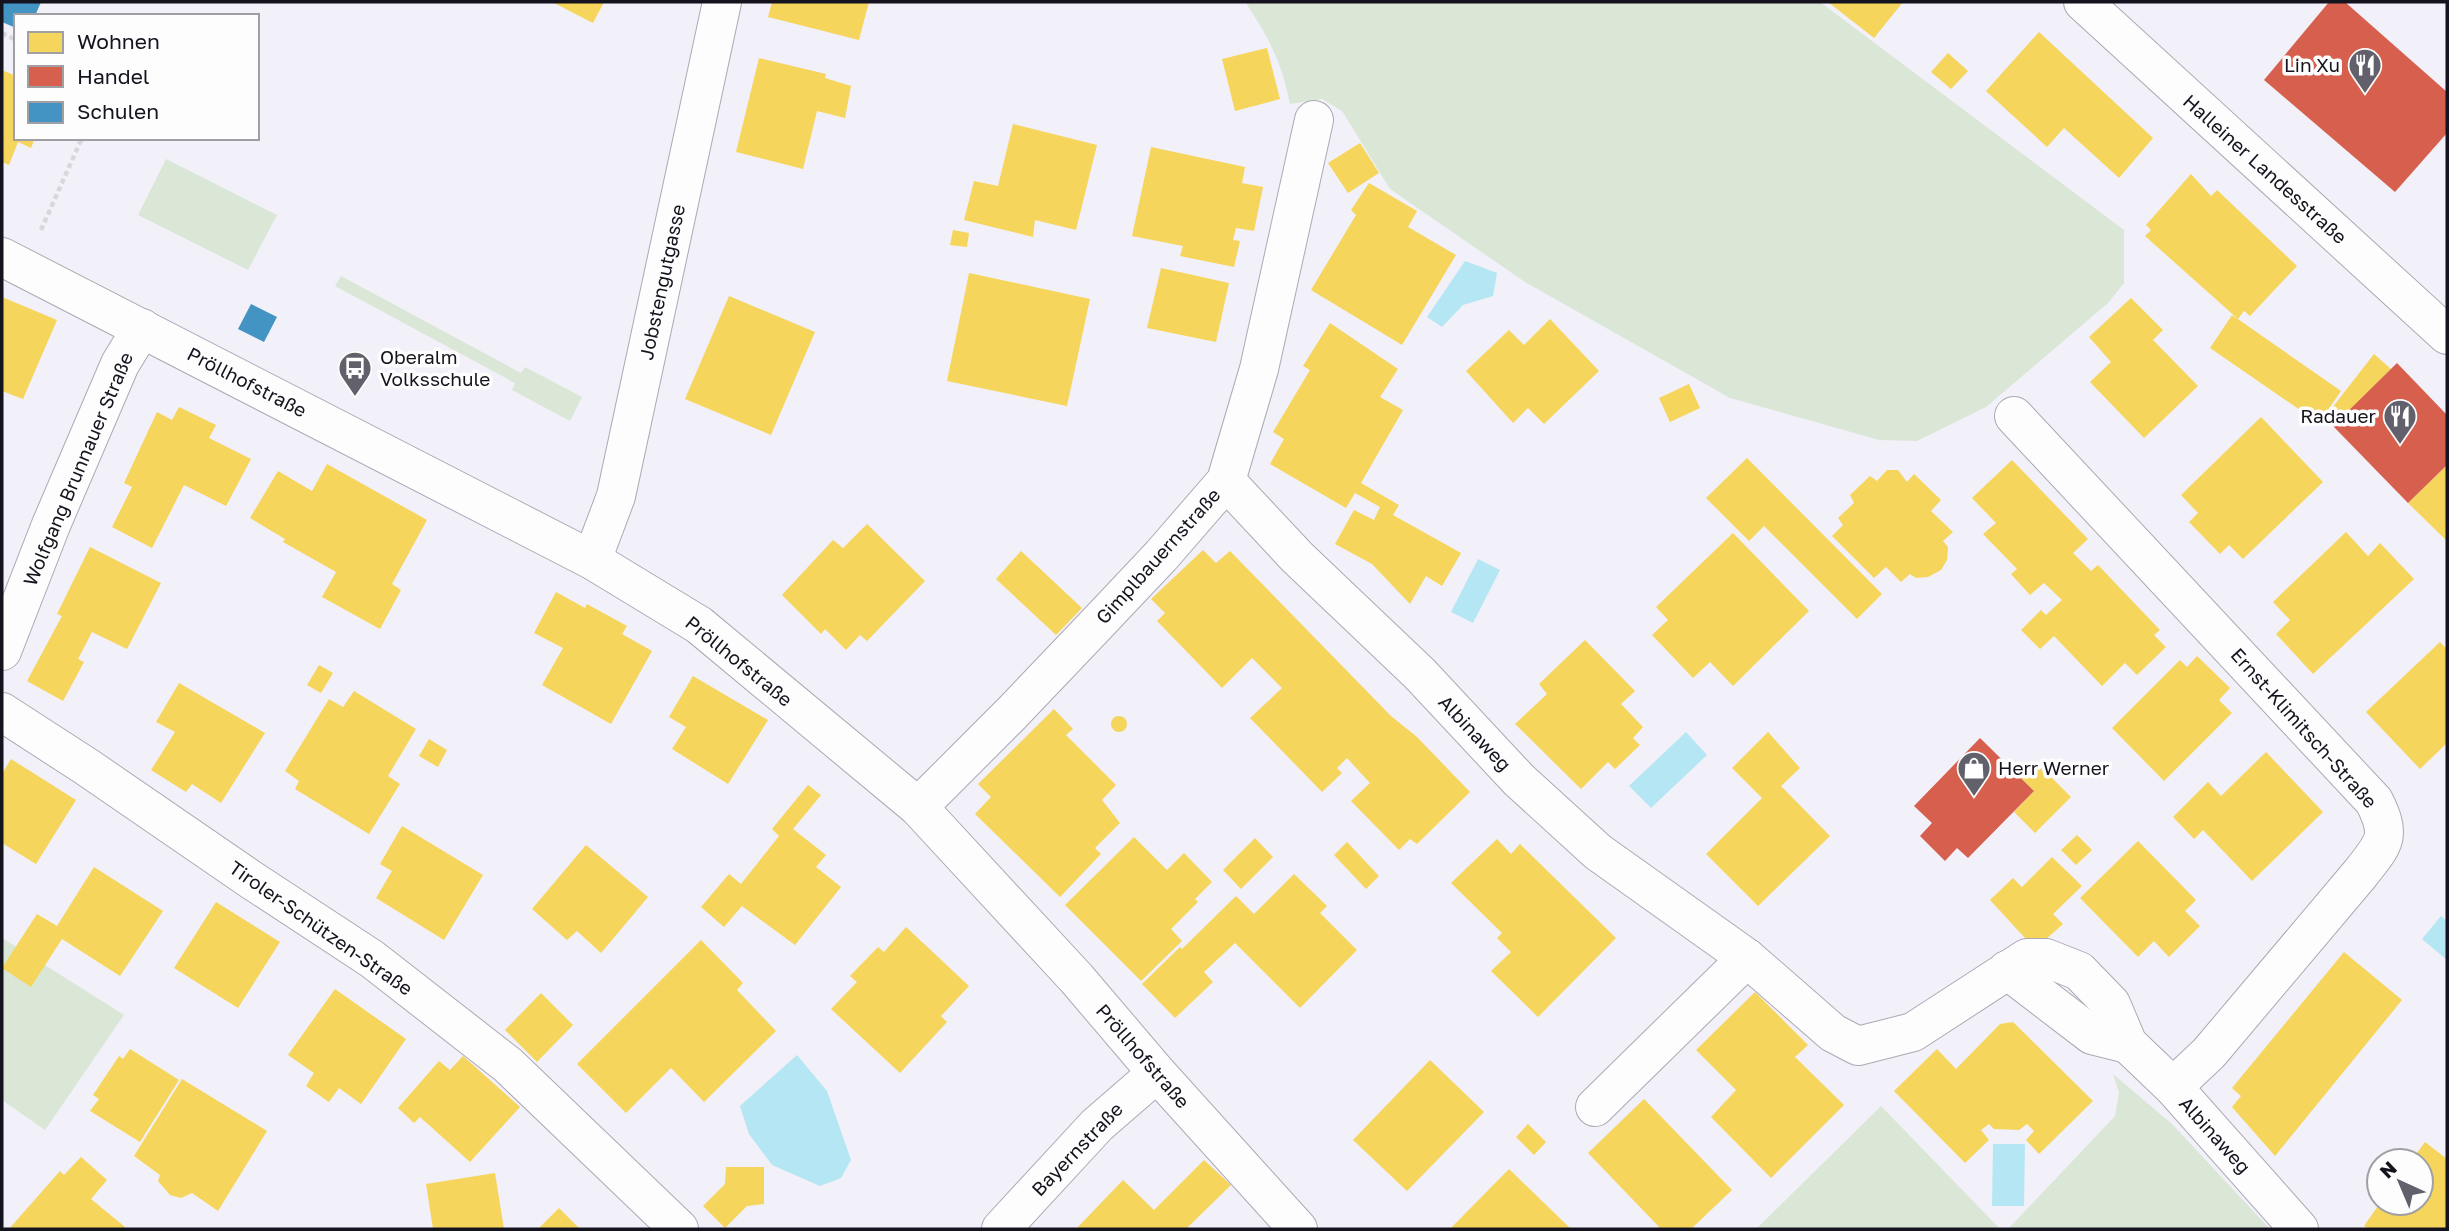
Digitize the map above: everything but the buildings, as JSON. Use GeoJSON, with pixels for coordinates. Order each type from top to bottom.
{"type":"FeatureCollection","features":[{"type":"Feature","properties":{"kind":"street","name":"Jobstengutgasse"},"geometry":{"type":"LineString","coordinates":[[592,560],[616,496],[722,2]]}},
{"type":"Feature","properties":{"kind":"street","name":"Halleiner Landesstraße"},"geometry":{"type":"LineString","coordinates":[[2083,2],[2446,332]]}},
{"type":"Feature","properties":{"kind":"street","name":"Gimplbauernstraße"},"geometry":{"type":"LineString","coordinates":[[918,807],[1012,714],[1153,565],[1226,481],[1259,369],[1314,120]]}},
{"type":"Feature","properties":{"kind":"street","name":"Pröllhofstraße"},"geometry":{"type":"LineString","coordinates":[[14,263],[592,560],[699,625],[918,807],[1077,979],[1157,1073],[1298,1229]]}},
{"type":"Feature","properties":{"kind":"street","name":"Wolfgang Brunnauer Straße"},"geometry":{"type":"LineString","coordinates":[[2,651],[51,525],[120,364],[142,328]]}},
{"type":"Feature","properties":{"kind":"street","name":"Ernst-Klimitsch-Straße"},"geometry":{"type":"LineString","coordinates":[[2014,416],[2374,802],[2384,821],[2384,844],[2209,1053],[2173,1087]]}},
{"type":"Feature","properties":{"kind":"street","name":"Albinaweg"},"geometry":{"type":"LineString","coordinates":[[1226,481],[1297,557],[1420,674],[1519,780],[1598,852],[1747,958],[1833,1033],[1858,1046],[1913,1032],[2007,970],[2092,1035],[2128,1044],[2173,1087],[2299,1229]]}},
{"type":"Feature","properties":{"kind":"street","name":"Tiroler-Schützen-Straße"},"geometry":{"type":"LineString","coordinates":[[2,712],[372,958],[508,1065],[679,1229]]}},
{"type":"Feature","properties":{"kind":"street"},"geometry":{"type":"LineString","coordinates":[[1595,1107],[1747,958]]}},
{"type":"Feature","properties":{"kind":"street","name":"Bayernstraße"},"geometry":{"type":"LineString","coordinates":[[1001,1229],[1097,1125],[1157,1073]]}},
{"type":"Feature","properties":{"kind":"path"},"geometry":{"type":"LineString","coordinates":[[14,263],[81,140]]}},
{"type":"Feature","properties":{"kind":"green space"},"geometry":{"type":"Polygon","coordinates":[[[1245,2],[1820,2],[2124,230],[2124,283],[2108,303],[1986,407],[1917,441],[1879,440],[1730,398],[1525,282],[1390,189],[1342,111],[1322,99],[1290,104],[1274,51],[1245,2]]]}},
{"type":"Feature","properties":{"kind":"green space"},"geometry":{"type":"Polygon","coordinates":[[[166,159],[277,215],[248,270],[138,215],[166,159]]]}},
{"type":"Feature","properties":{"kind":"green space"},"geometry":{"type":"Polygon","coordinates":[[[341,276],[521,373],[525,367],[582,397],[570,421],[512,390],[515,383],[335,286],[341,276]]]}},
{"type":"Feature","properties":{"kind":"green space"},"geometry":{"type":"Polygon","coordinates":[[[2,938],[124,1015],[45,1130],[2,1100],[2,938]]]}},
{"type":"Feature","properties":{"kind":"green space"},"geometry":{"type":"Polygon","coordinates":[[[2113,1074],[2172,1124],[2270,1229],[2008,1229],[2115,1116],[2119,1093],[2113,1074]]]}},
{"type":"Feature","properties":{"kind":"green space"},"geometry":{"type":"Polygon","coordinates":[[[1881,1106],[2000,1229],[1756,1229],[1873,1114],[1881,1106]]]}},
{"type":"Feature","properties":{"kind":"water"},"geometry":{"type":"Polygon","coordinates":[[[1465,261],[1497,273],[1493,296],[1463,305],[1442,327],[1427,317],[1465,261]]]}},
{"type":"Feature","properties":{"kind":"water"},"geometry":{"type":"Polygon","coordinates":[[[1478,559],[1500,570],[1473,623],[1451,612],[1478,559]]]}},
{"type":"Feature","properties":{"kind":"water"},"geometry":{"type":"Polygon","coordinates":[[[1686,732],[1707,755],[1651,808],[1629,786],[1686,732]]]}},
{"type":"Feature","properties":{"kind":"water"},"geometry":{"type":"Polygon","coordinates":[[[2441,916],[2447,921],[2447,960],[2422,939],[2441,916]]]}},
{"type":"Feature","properties":{"kind":"water"},"geometry":{"type":"Polygon","coordinates":[[[797,1055],[827,1091],[851,1160],[841,1178],[820,1186],[772,1165],[749,1134],[740,1106],[797,1055]]]}},
{"type":"Feature","properties":{"kind":"water"},"geometry":{"type":"Polygon","coordinates":[[[1993,1144],[2025,1144],[2024,1206],[1992,1206],[1993,1144]]]}},
{"type":"Feature","properties":{"kind":"place","name":"Lin Xu"},"geometry":{"type":"Point","coordinates":[2365,95]}},
{"type":"Feature","properties":{"kind":"place","name":"Oberalm Volksschule"},"geometry":{"type":"Point","coordinates":[355,398]}},
{"type":"Feature","properties":{"kind":"place","name":"Radauer"},"geometry":{"type":"Point","coordinates":[2400,446]}},
{"type":"Feature","properties":{"kind":"place","name":"Herr Werner"},"geometry":{"type":"Point","coordinates":[1974,798]}}]}
